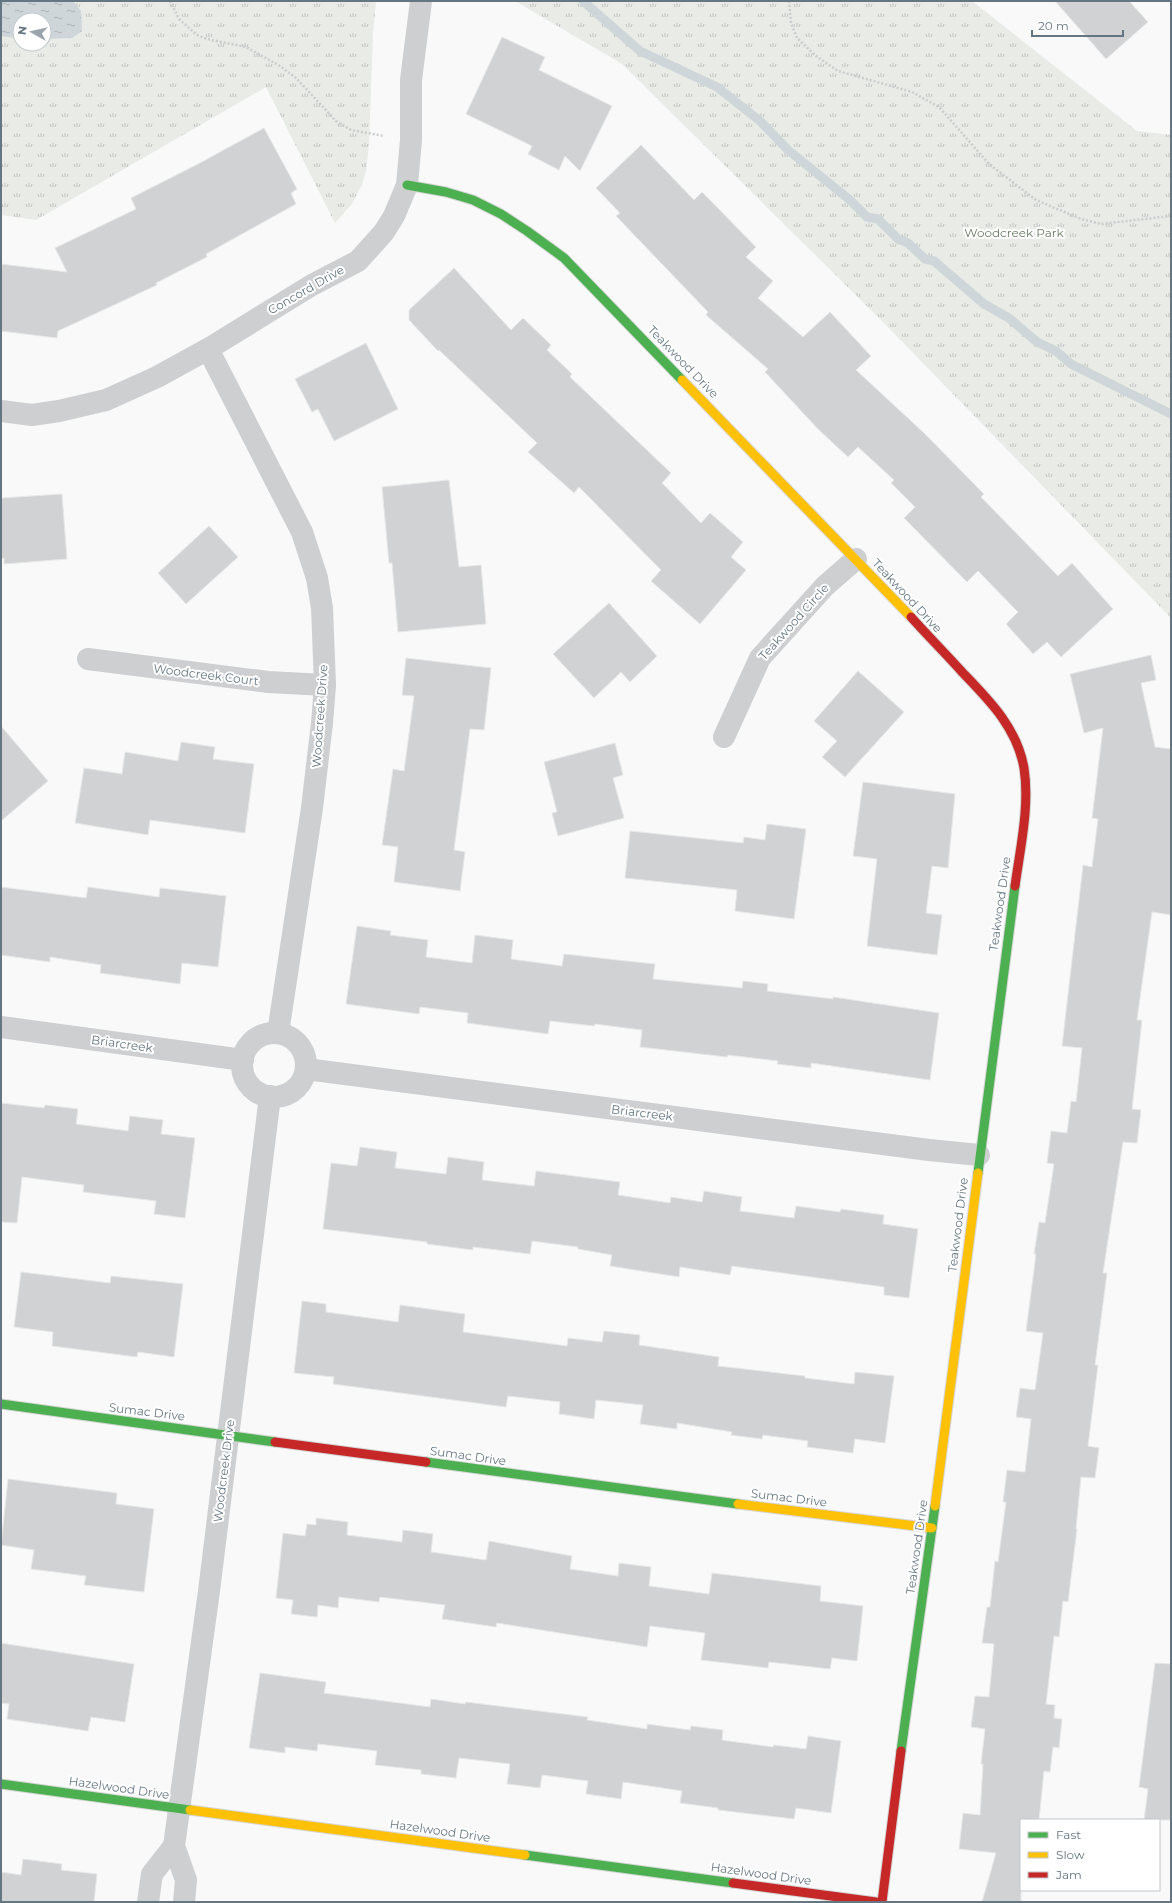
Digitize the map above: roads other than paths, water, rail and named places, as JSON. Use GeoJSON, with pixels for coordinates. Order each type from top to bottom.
{"type":"FeatureCollection","features":[{"type":"Feature","properties":{"kind":"street","name":"Concord Drive"},"geometry":{"type":"LineString","coordinates":[[1,411],[32,415],[59,411],[106,400],[156,377],[208,349],[312,285],[358,261],[384,232],[394,216],[407,185],[411,140],[411,80],[421,1]]}},
{"type":"Feature","properties":{"kind":"street","name":"Teakwood Drive"},"geometry":{"type":"LineString","coordinates":[[407,185],[459,195],[502,214],[533,234],[564,258],[856,559],[988,699],[1007,723],[1019,749],[1025,768],[1026,793],[1020,848],[979,1155],[932,1528],[888,1845],[882,1902]]}},
{"type":"Feature","properties":{"kind":"street","name":"Woodcreek Drive"},"geometry":{"type":"LineString","coordinates":[[208,349],[302,532],[317,578],[322,608],[325,685],[312,808],[278,1033]]}},
{"type":"Feature","properties":{"kind":"street","name":"Teakwood Circle"},"geometry":{"type":"LineString","coordinates":[[724,737],[760,658],[825,586],[856,559]]}},
{"type":"Feature","properties":{"kind":"street","name":"Woodcreek Court"},"geometry":{"type":"LineString","coordinates":[[88,659],[260,681],[325,685]]}},
{"type":"Feature","properties":{"kind":"street","name":"Briarcreek"},"geometry":{"type":"LineString","coordinates":[[1,1027],[243,1060]]}},
{"type":"Feature","properties":{"kind":"street"},"geometry":{"type":"LineString","coordinates":[[268,1033],[278,1033],[292,1038],[301,1047],[306,1058],[306,1069],[301,1082],[292,1091],[280,1096],[270,1096],[256,1091],[248,1082],[243,1071],[243,1060],[248,1047],[257,1038],[268,1033]]}},
{"type":"Feature","properties":{"kind":"street","name":"Briarcreek"},"geometry":{"type":"LineString","coordinates":[[306,1069],[921,1149],[979,1155]]}},
{"type":"Feature","properties":{"kind":"street","name":"Woodcreek Drive"},"geometry":{"type":"LineString","coordinates":[[184,1902],[186,1880],[174,1846],[229,1434],[270,1096]]}},
{"type":"Feature","properties":{"kind":"street","name":"Sumac Drive"},"geometry":{"type":"LineString","coordinates":[[1,1404],[229,1434],[627,1490],[932,1528]]}},
{"type":"Feature","properties":{"kind":"street","name":"Hazelwood Drive"},"geometry":{"type":"LineString","coordinates":[[1,1784],[876,1902]]}},
{"type":"Feature","properties":{"kind":"street"},"geometry":{"type":"LineString","coordinates":[[148,1902],[152,1874],[174,1846]]}},
{"type":"Feature","properties":{"kind":"water"},"geometry":{"type":"Polygon","coordinates":[[[1,1],[73,1],[81,11],[82,31],[72,38],[52,39],[52,12],[12,12],[12,38],[1,36],[1,1]]]}},
{"type":"Feature","properties":{"kind":"waterway"},"geometry":{"type":"LineString","coordinates":[[583,1],[640,51],[717,87],[760,121],[788,150],[850,200],[867,217],[878,219],[898,239],[908,243],[925,259],[934,261],[984,304],[1009,318],[1037,342],[1056,351],[1071,364],[1171,414]]}},
{"type":"Feature","properties":{"kind":"park label","name":"Woodcreek Park"},"geometry":{"type":"Point","coordinates":[1014,233]}}]}
